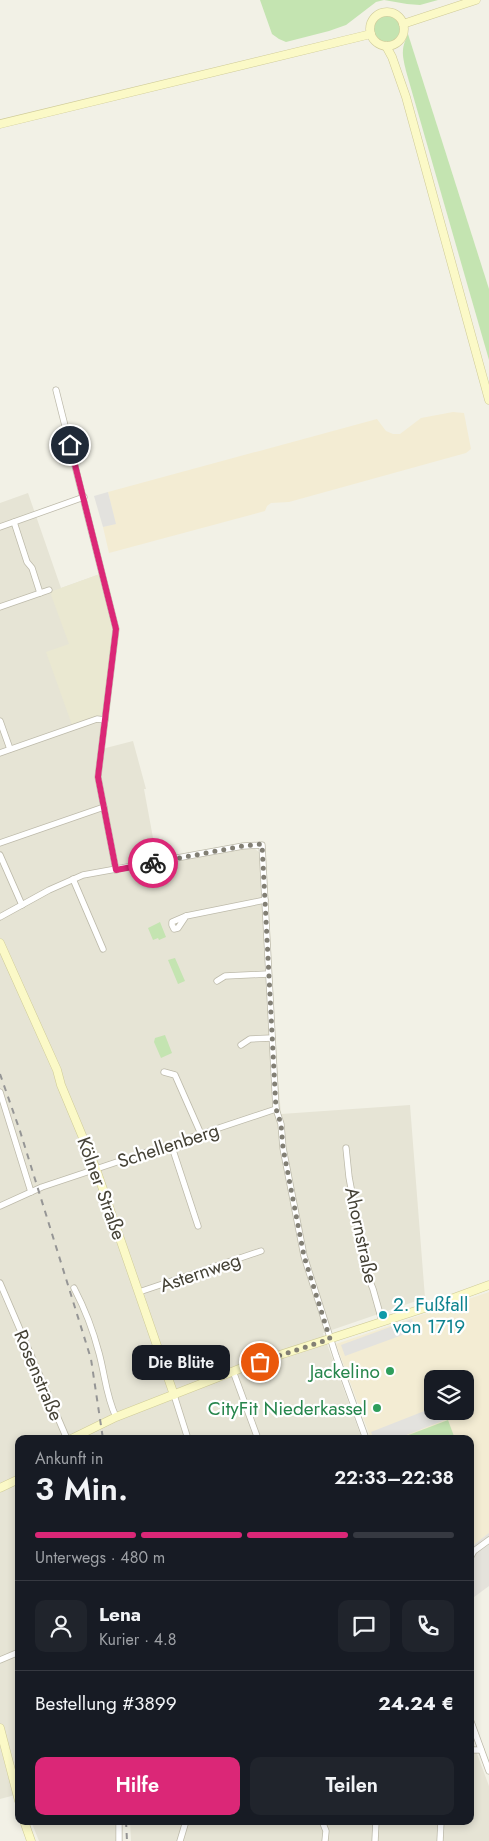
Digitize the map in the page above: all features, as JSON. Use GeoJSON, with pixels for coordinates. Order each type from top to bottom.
{"type":"FeatureCollection","features":[{"type":"Feature","properties":{"kind":"street"},"geometry":{"type":"LineString","coordinates":[[403,24],[476,0]]}},
{"type":"Feature","properties":{"kind":"street"},"geometry":{"type":"LineString","coordinates":[[406,97],[392,57],[386,46],[376,42],[371,34],[370,29],[373,19],[382,13],[387,12],[397,16],[403,24],[403,34],[397,42],[396,51],[406,97],[489,400]]}},
{"type":"Feature","properties":{"kind":"street"},"geometry":{"type":"LineString","coordinates":[[0,124],[371,34]]}},
{"type":"Feature","properties":{"kind":"street"},"geometry":{"type":"LineString","coordinates":[[386,46],[397,42]]}},
{"type":"Feature","properties":{"kind":"street"},"geometry":{"type":"LineString","coordinates":[[56,390],[116,629],[98,777],[116,870]]}},
{"type":"Feature","properties":{"kind":"street"},"geometry":{"type":"LineString","coordinates":[[0,527],[84,498]]}},
{"type":"Feature","properties":{"kind":"street"},"geometry":{"type":"LineString","coordinates":[[14,522],[27,562],[32,568],[40,593]]}},
{"type":"Feature","properties":{"kind":"street"},"geometry":{"type":"LineString","coordinates":[[0,607],[49,590]]}},
{"type":"Feature","properties":{"kind":"street"},"geometry":{"type":"LineString","coordinates":[[0,753],[97,719],[105,720]]}},
{"type":"Feature","properties":{"kind":"street"},"geometry":{"type":"LineString","coordinates":[[0,721],[10,749]]}},
{"type":"Feature","properties":{"kind":"street"},"geometry":{"type":"LineString","coordinates":[[0,843],[104,807]]}},
{"type":"Feature","properties":{"kind":"street"},"geometry":{"type":"LineString","coordinates":[[0,917],[83,875],[262,844],[276,1109],[281,1124],[283,1148],[304,1256],[330,1339],[365,1435]]}},
{"type":"Feature","properties":{"kind":"street"},"geometry":{"type":"LineString","coordinates":[[0,855],[22,905]]}},
{"type":"Feature","properties":{"kind":"street"},"geometry":{"type":"LineString","coordinates":[[73,879],[103,949]]}},
{"type":"Feature","properties":{"kind":"street"},"geometry":{"type":"LineString","coordinates":[[186,916],[265,900]]}},
{"type":"Feature","properties":{"kind":"street","name":"Kölner Straße"},"geometry":{"type":"LineString","coordinates":[[0,943],[57,1070],[61,1085],[96,1169],[187,1435]]}},
{"type":"Feature","properties":{"kind":"street"},"geometry":{"type":"LineString","coordinates":[[217,982],[225,976],[268,974]]}},
{"type":"Feature","properties":{"kind":"street"},"geometry":{"type":"LineString","coordinates":[[241,1045],[250,1039],[272,1038]]}},
{"type":"Feature","properties":{"kind":"street"},"geometry":{"type":"LineString","coordinates":[[164,1072],[175,1075],[201,1134]]}},
{"type":"Feature","properties":{"kind":"street"},"geometry":{"type":"LineString","coordinates":[[0,1092],[31,1192]]}},
{"type":"Feature","properties":{"kind":"street","name":"Schellenberg"},"geometry":{"type":"LineString","coordinates":[[0,1206],[31,1192],[96,1169],[276,1109]]}},
{"type":"Feature","properties":{"kind":"street"},"geometry":{"type":"LineString","coordinates":[[171,1144],[198,1226]]}},
{"type":"Feature","properties":{"kind":"street","name":"Ahornstraße"},"geometry":{"type":"LineString","coordinates":[[346,1148],[349,1177],[367,1274],[382,1321]]}},
{"type":"Feature","properties":{"kind":"street","name":"Asternweg"},"geometry":{"type":"LineString","coordinates":[[139,1292],[261,1251]]}},
{"type":"Feature","properties":{"kind":"street","name":"Rosenstraße"},"geometry":{"type":"LineString","coordinates":[[0,1283],[65,1435]]}},
{"type":"Feature","properties":{"kind":"street"},"geometry":{"type":"LineString","coordinates":[[79,1435],[116,1417],[233,1371],[489,1285]]}},
{"type":"Feature","properties":{"kind":"street"},"geometry":{"type":"LineString","coordinates":[[74,1288],[87,1313],[100,1354],[108,1401],[116,1417]]}},
{"type":"Feature","properties":{"kind":"street"},"geometry":{"type":"LineString","coordinates":[[233,1371],[257,1435]]}},
{"type":"Feature","properties":{"kind":"street"},"geometry":{"type":"LineString","coordinates":[[0,1488],[15,1481]]}},
{"type":"Feature","properties":{"kind":"street"},"geometry":{"type":"LineString","coordinates":[[474,1551],[489,1540]]}},
{"type":"Feature","properties":{"kind":"street"},"geometry":{"type":"LineString","coordinates":[[0,1660],[15,1654]]}},
{"type":"Feature","properties":{"kind":"street"},"geometry":{"type":"LineString","coordinates":[[0,1728],[15,1772]]}},
{"type":"Feature","properties":{"kind":"street"},"geometry":{"type":"LineString","coordinates":[[474,1730],[489,1771]]}},
{"type":"Feature","properties":{"kind":"street"},"geometry":{"type":"LineString","coordinates":[[474,1750],[481,1750]]}},
{"type":"Feature","properties":{"kind":"street"},"geometry":{"type":"LineString","coordinates":[[25,1825],[31,1841]]}},
{"type":"Feature","properties":{"kind":"street"},"geometry":{"type":"LineString","coordinates":[[119,1825],[119,1841]]}},
{"type":"Feature","properties":{"kind":"street"},"geometry":{"type":"LineString","coordinates":[[180,1841],[185,1825]]}},
{"type":"Feature","properties":{"kind":"street"},"geometry":{"type":"LineString","coordinates":[[324,1825],[326,1831],[325,1841]]}},
{"type":"Feature","properties":{"kind":"street"},"geometry":{"type":"LineString","coordinates":[[375,1841],[376,1825]]}},
{"type":"Feature","properties":{"kind":"street"},"geometry":{"type":"LineString","coordinates":[[440,1841],[441,1825]]}},
{"type":"Feature","properties":{"kind":"shaded area"},"geometry":{"type":"Polygon","coordinates":[[[453,412],[464,413],[471,449],[466,453],[289,502],[271,503],[265,511],[109,553],[103,527],[115,523],[108,492],[377,419],[386,431],[400,434],[421,418],[453,412]]]}},
{"type":"Feature","properties":{"kind":"shaded area"},"geometry":{"type":"Polygon","coordinates":[[[108,492],[116,524],[103,527],[94,496],[108,492]]]}},
{"type":"Feature","properties":{"kind":"shaded area"},"geometry":{"type":"Polygon","coordinates":[[[28,493],[61,588],[100,574],[104,714],[98,750],[133,741],[146,789],[144,789],[158,865],[244,849],[255,849],[259,852],[281,1114],[410,1105],[425,1298],[323,1333],[361,1435],[15,1435],[15,1795],[0,1799],[0,503],[28,493]]]}},
{"type":"Feature","properties":{"kind":"shaded area"},"geometry":{"type":"Polygon","coordinates":[[[100,574],[114,629],[104,714],[72,725],[46,652],[69,644],[50,592],[100,574]]]}},
{"type":"Feature","properties":{"kind":"shaded area"},"geometry":{"type":"Polygon","coordinates":[[[489,1292],[489,1533],[474,1545],[474,1435],[370,1435],[336,1344],[489,1292]]]}},
{"type":"Feature","properties":{"kind":"shaded area"},"geometry":{"type":"Polygon","coordinates":[[[412,1319],[416,1330],[345,1356],[341,1345],[412,1319]]]}},
{"type":"Feature","properties":{"kind":"shaded area"},"geometry":{"type":"Polygon","coordinates":[[[424,1411],[424,1420],[445,1420],[406,1435],[372,1435],[371,1432],[424,1411]]]}},
{"type":"Feature","properties":{"kind":"shaded area"},"geometry":{"type":"Polygon","coordinates":[[[489,1533],[489,1586],[474,1597],[474,1545],[489,1533]]]}},
{"type":"Feature","properties":{"kind":"shaded area"},"geometry":{"type":"Polygon","coordinates":[[[474,1746],[489,1786],[489,1841],[131,1841],[130,1825],[474,1825],[474,1746]]]}},
{"type":"Feature","properties":{"kind":"shaded area"},"geometry":{"type":"Polygon","coordinates":[[[33,1825],[115,1825],[116,1841],[39,1841],[33,1825]]]}},
{"type":"Feature","properties":{"kind":"green space"},"geometry":{"type":"Polygon","coordinates":[[[260,0],[384,0],[376,2],[346,25],[286,42],[272,34],[260,0]]]}},
{"type":"Feature","properties":{"kind":"green space"},"geometry":{"type":"Polygon","coordinates":[[[384,0],[438,0],[420,5],[384,0]]]}},
{"type":"Feature","properties":{"kind":"green space"},"geometry":{"type":"Polygon","coordinates":[[[387,16],[396,20],[400,29],[396,38],[387,42],[378,38],[374,29],[378,20],[387,16]]]}},
{"type":"Feature","properties":{"kind":"green space"},"geometry":{"type":"Polygon","coordinates":[[[408,34],[489,289],[489,360],[406,71],[403,52],[408,34]]]}},
{"type":"Feature","properties":{"kind":"green space"},"geometry":{"type":"Polygon","coordinates":[[[160,922],[166,937],[153,940],[148,928],[160,922]]]}},
{"type":"Feature","properties":{"kind":"green space"},"geometry":{"type":"Polygon","coordinates":[[[175,958],[185,981],[178,984],[168,960],[175,958]]]}},
{"type":"Feature","properties":{"kind":"green space"},"geometry":{"type":"Polygon","coordinates":[[[165,1035],[172,1053],[161,1058],[154,1042],[155,1038],[165,1035]]]}},
{"type":"Feature","properties":{"kind":"green space"},"geometry":{"type":"Polygon","coordinates":[[[448,1420],[454,1435],[409,1435],[448,1420]]]}},
{"type":"Feature","properties":{"kind":"railway"},"geometry":{"type":"LineString","coordinates":[[0,1074],[20,1131],[91,1359],[102,1435]]}},
{"type":"Feature","properties":{"kind":"railway"},"geometry":{"type":"LineString","coordinates":[[126,1825],[127,1841]]}},
{"type":"Feature","properties":{"kind":"way so far"},"geometry":{"type":"LineString","coordinates":[[153,863],[262,844],[276,1109],[281,1124],[291,1194],[294,1200],[304,1256],[330,1339],[260,1362]]}},
{"type":"Feature","properties":{"kind":"place","name":"2. Fußfall von 1719"},"geometry":{"type":"Point","coordinates":[383,1315]}},
{"type":"Feature","properties":{"kind":"place","name":"Die Blüte"},"geometry":{"type":"Point","coordinates":[260,1362]}},
{"type":"Feature","properties":{"kind":"place","name":"Jackelino"},"geometry":{"type":"Point","coordinates":[390,1371]}},
{"type":"Feature","properties":{"kind":"place","name":"CityFit Niederkassel"},"geometry":{"type":"Point","coordinates":[377,1408]}},
{"type":"Feature","properties":{"kind":"route"},"geometry":{"type":"LineString","coordinates":[[70,445],[116,629],[98,777],[116,870],[153,863]]}}]}
